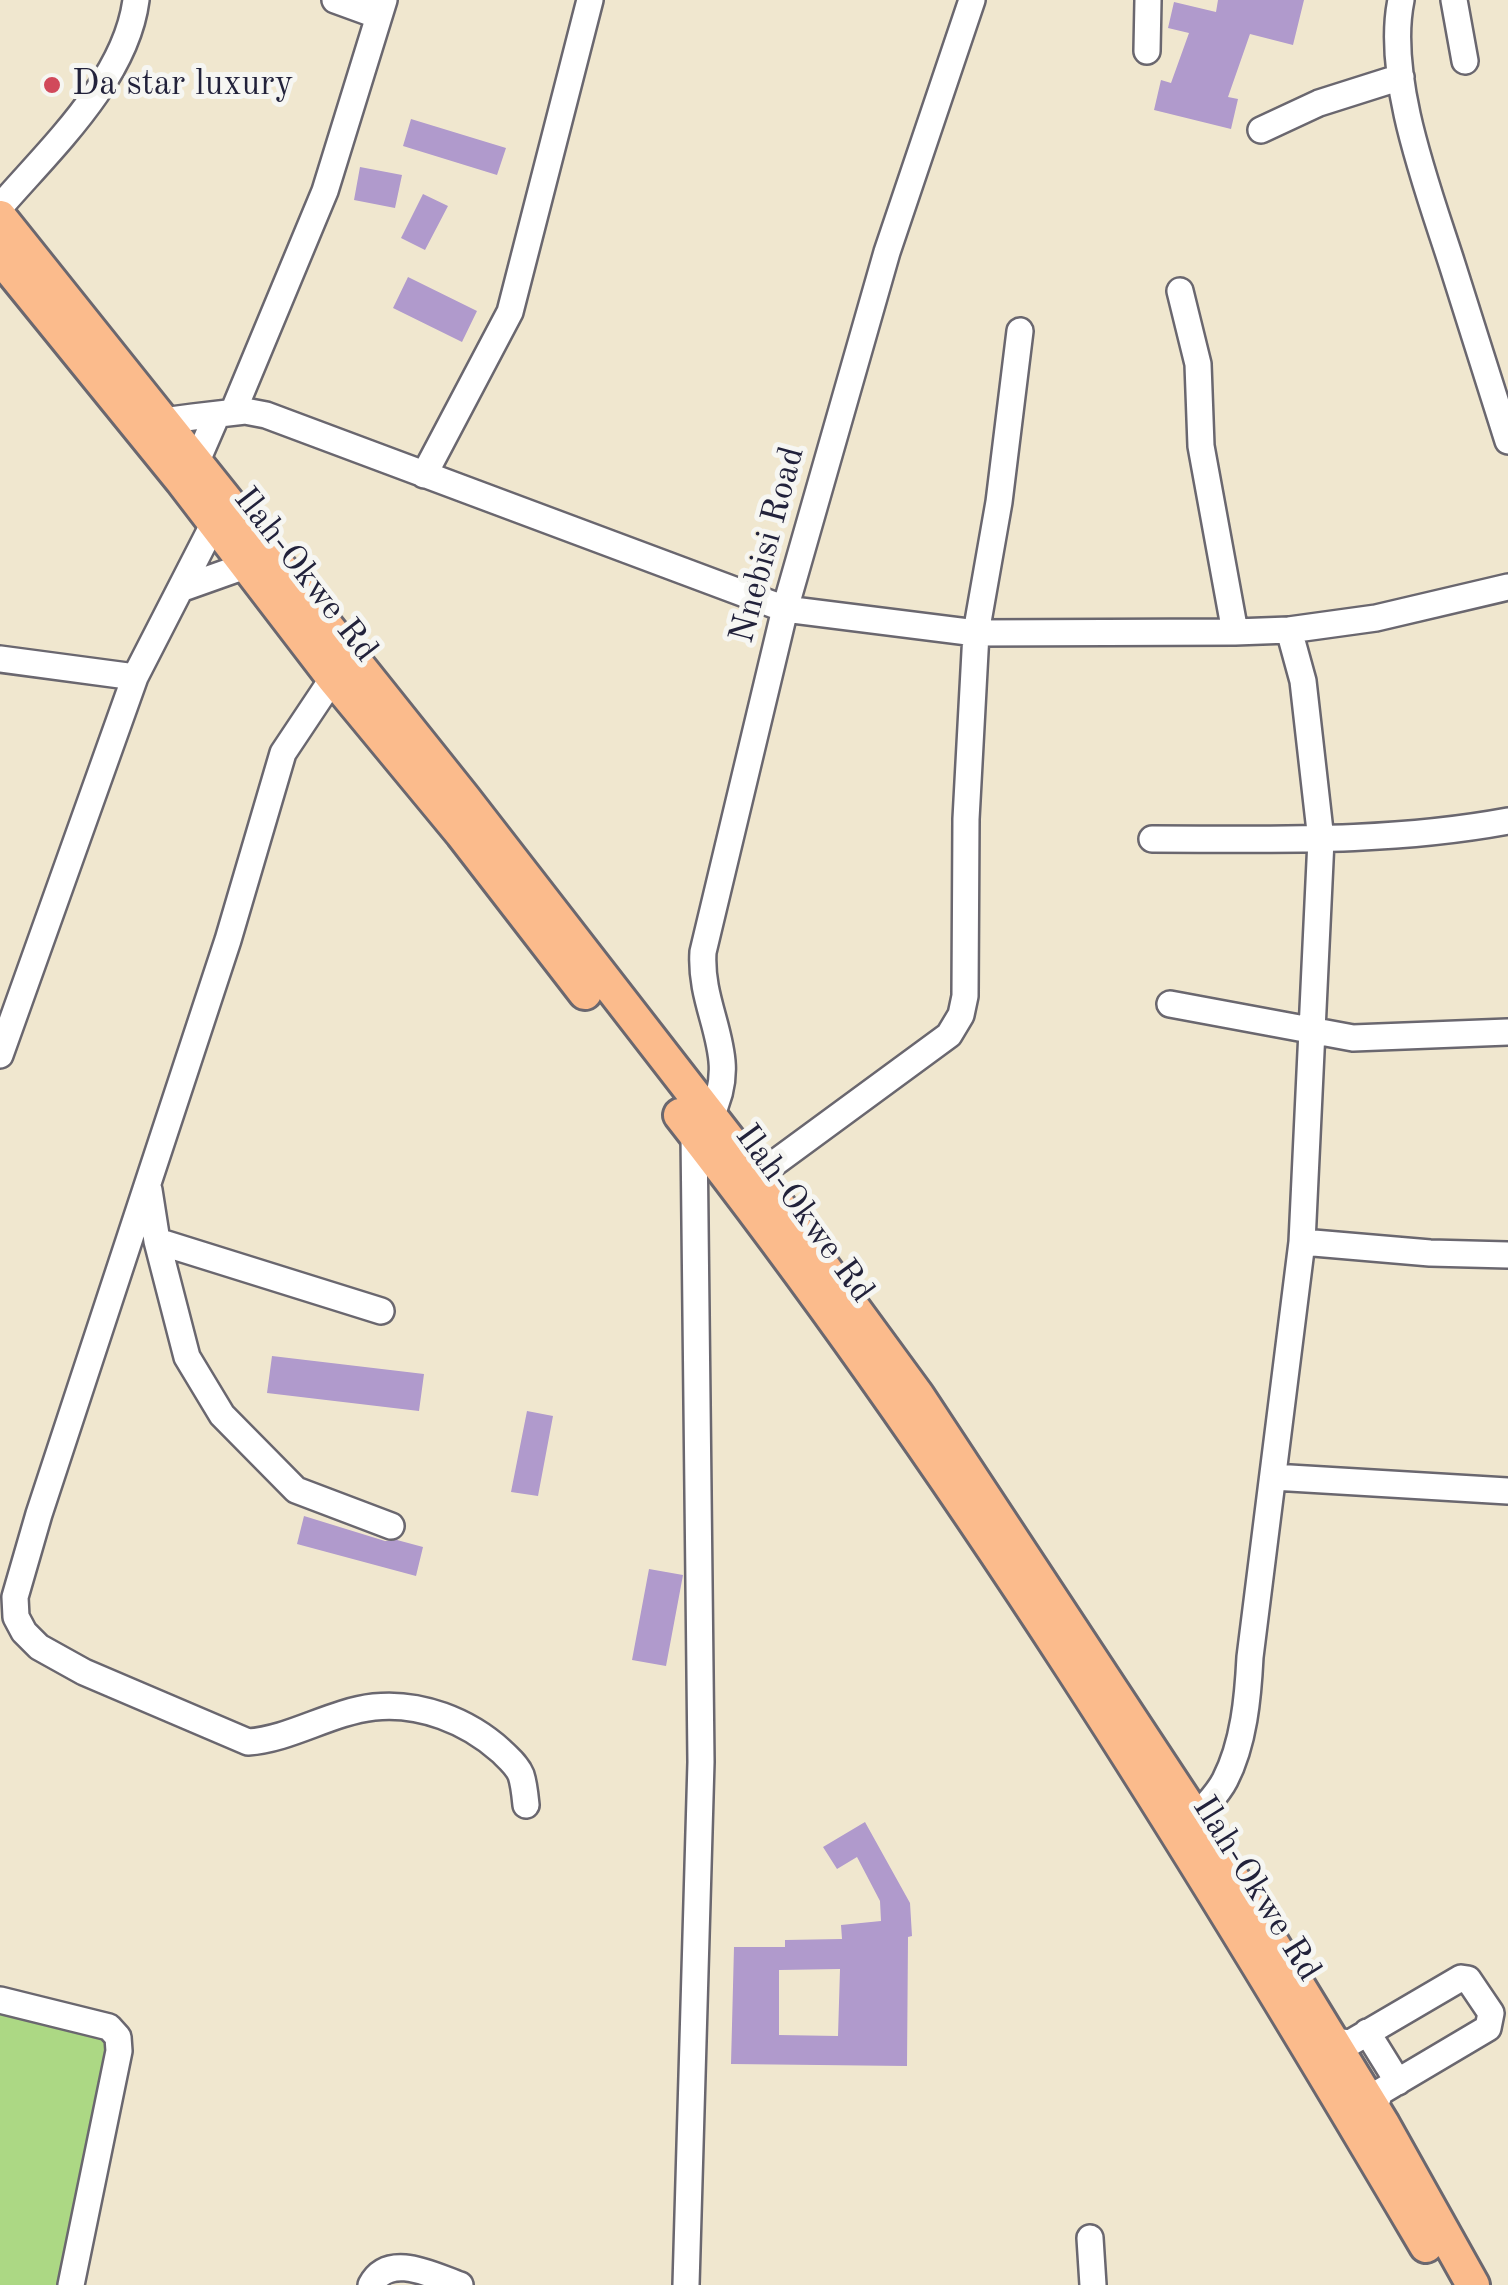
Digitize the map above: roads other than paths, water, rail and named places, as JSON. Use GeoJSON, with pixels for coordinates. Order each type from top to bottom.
{"type":"FeatureCollection","features":[{"type":"Feature","properties":{"kind":"main road"},"geometry":{"type":"LineString","coordinates":[[0,217],[153,429]]}},
{"type":"Feature","properties":{"kind":"main road"},"geometry":{"type":"LineString","coordinates":[[0,257],[153,429],[464,798],[702,1125],[757,1176],[918,1396],[1196,1818],[1374,2109],[1473,2285]]}},
{"type":"Feature","properties":{"kind":"main road","name":"Ilah-Okwe Rd"},"geometry":{"type":"LineString","coordinates":[[189,472],[214,523],[245,566],[702,1125],[1066,1662],[1224,1912],[1449,2285]]}},
{"type":"Feature","properties":{"kind":"street"},"geometry":{"type":"LineString","coordinates":[[0,207],[82,113],[132,27],[136,0]]}},
{"type":"Feature","properties":{"kind":"street"},"geometry":{"type":"LineString","coordinates":[[189,472],[225,414],[325,191],[381,8],[335,0]]}},
{"type":"Feature","properties":{"kind":"street"},"geometry":{"type":"LineString","coordinates":[[424,474],[510,312],[590,0]]}},
{"type":"Feature","properties":{"kind":"street","name":"Nnebisi Road"},"geometry":{"type":"LineString","coordinates":[[686,2285],[701,1762],[702,1125],[723,1083],[724,1064],[704,981],[703,952],[785,610],[887,252],[972,0]]}},
{"type":"Feature","properties":{"kind":"street"},"geometry":{"type":"LineString","coordinates":[[1147,51],[1148,0]]}},
{"type":"Feature","properties":{"kind":"street"},"geometry":{"type":"LineString","coordinates":[[1402,0],[1397,20],[1400,77],[1421,167],[1508,441]]}},
{"type":"Feature","properties":{"kind":"street"},"geometry":{"type":"LineString","coordinates":[[1454,0],[1465,61]]}},
{"type":"Feature","properties":{"kind":"street"},"geometry":{"type":"LineString","coordinates":[[1260,130],[1320,103],[1400,77]]}},
{"type":"Feature","properties":{"kind":"street"},"geometry":{"type":"LineString","coordinates":[[1180,291],[1198,364],[1201,446],[1235,632]]}},
{"type":"Feature","properties":{"kind":"street"},"geometry":{"type":"LineString","coordinates":[[757,1176],[949,1035],[962,1014],[966,819],[976,633],[999,502],[1020,330]]}},
{"type":"Feature","properties":{"kind":"street"},"geometry":{"type":"LineString","coordinates":[[153,429],[246,410],[785,610],[976,633],[1289,630],[1376,618],[1508,588]]}},
{"type":"Feature","properties":{"kind":"street"},"geometry":{"type":"LineString","coordinates":[[0,1055],[135,677],[214,523]]}},
{"type":"Feature","properties":{"kind":"street"},"geometry":{"type":"LineString","coordinates":[[184,588],[245,566]]}},
{"type":"Feature","properties":{"kind":"street"},"geometry":{"type":"LineString","coordinates":[[1196,1818],[1224,1782],[1244,1714],[1302,1242],[1321,840],[1304,682],[1289,630]]}},
{"type":"Feature","properties":{"kind":"street"},"geometry":{"type":"LineString","coordinates":[[0,659],[135,677]]}},
{"type":"Feature","properties":{"kind":"street"},"geometry":{"type":"LineString","coordinates":[[333,678],[283,754],[228,940],[15,1597],[16,1617],[39,1647],[84,1672],[248,1742],[266,1741],[304,1726],[376,1707],[404,1707],[453,1720],[482,1734],[515,1764],[521,1774],[526,1805]]}},
{"type":"Feature","properties":{"kind":"street"},"geometry":{"type":"LineString","coordinates":[[1152,839],[1321,840],[1448,832],[1508,822]]}},
{"type":"Feature","properties":{"kind":"street"},"geometry":{"type":"LineString","coordinates":[[1170,1004],[1353,1038],[1508,1032]]}},
{"type":"Feature","properties":{"kind":"street"},"geometry":{"type":"LineString","coordinates":[[148,1180],[157,1241],[187,1357],[222,1416],[296,1490],[391,1526]]}},
{"type":"Feature","properties":{"kind":"street"},"geometry":{"type":"LineString","coordinates":[[157,1241],[382,1311]]}},
{"type":"Feature","properties":{"kind":"street"},"geometry":{"type":"LineString","coordinates":[[1302,1242],[1508,1255]]}},
{"type":"Feature","properties":{"kind":"street"},"geometry":{"type":"LineString","coordinates":[[1273,1477],[1508,1491]]}},
{"type":"Feature","properties":{"kind":"street"},"geometry":{"type":"LineString","coordinates":[[1332,2041],[1350,2043],[1461,1978],[1468,1979],[1490,2013],[1488,2028],[1380,2092],[1374,2109]]}},
{"type":"Feature","properties":{"kind":"street"},"geometry":{"type":"LineString","coordinates":[[0,2000],[109,2027],[118,2037],[71,2285]]}},
{"type":"Feature","properties":{"kind":"street"},"geometry":{"type":"LineString","coordinates":[[1367,2032],[1398,2082]]}},
{"type":"Feature","properties":{"kind":"street"},"geometry":{"type":"LineString","coordinates":[[1090,2238],[1093,2285]]}},
{"type":"Feature","properties":{"kind":"street"},"geometry":{"type":"LineString","coordinates":[[372,2285],[382,2272],[398,2267],[460,2285]]}},
{"type":"Feature","properties":{"kind":"place","name":"Da star luxury"},"geometry":{"type":"Point","coordinates":[52,85]}}]}
